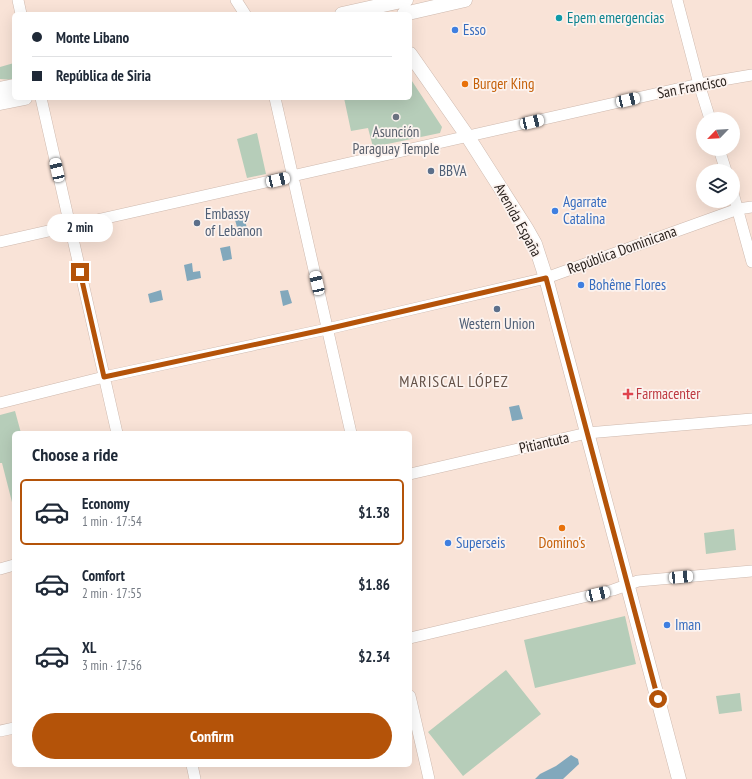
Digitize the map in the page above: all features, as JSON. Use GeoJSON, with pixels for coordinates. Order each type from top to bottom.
{"type":"FeatureCollection","features":[{"type":"Feature","properties":{"kind":"main road"},"geometry":{"type":"LineString","coordinates":[[352,12],[406,0]]}},
{"type":"Feature","properties":{"kind":"main road"},"geometry":{"type":"LineString","coordinates":[[412,12],[466,0]]}},
{"type":"Feature","properties":{"kind":"main road","name":"Avenida España"},"geometry":{"type":"LineString","coordinates":[[412,57],[468,136],[535,244],[546,278],[679,779]]}},
{"type":"Feature","properties":{"kind":"main road"},"geometry":{"type":"LineString","coordinates":[[0,89],[12,86]]}},
{"type":"Feature","properties":{"kind":"main road"},"geometry":{"type":"LineString","coordinates":[[0,103],[15,100]]}},
{"type":"Feature","properties":{"kind":"street"},"geometry":{"type":"LineString","coordinates":[[18,0],[21,12]]}},
{"type":"Feature","properties":{"kind":"street"},"geometry":{"type":"LineString","coordinates":[[236,0],[244,12]]}},
{"type":"Feature","properties":{"kind":"street"},"geometry":{"type":"LineString","coordinates":[[677,0],[708,112]]}},
{"type":"Feature","properties":{"kind":"street","name":"San Francisco"},"geometry":{"type":"LineString","coordinates":[[0,242],[699,84],[752,75]]}},
{"type":"Feature","properties":{"kind":"street"},"geometry":{"type":"LineString","coordinates":[[41,100],[117,431]]}},
{"type":"Feature","properties":{"kind":"street"},"geometry":{"type":"LineString","coordinates":[[275,100],[350,431]]}},
{"type":"Feature","properties":{"kind":"street","name":"República Dominicana"},"geometry":{"type":"LineString","coordinates":[[0,403],[104,377],[327,329],[546,278],[738,209],[752,207]]}},
{"type":"Feature","properties":{"kind":"street"},"geometry":{"type":"LineString","coordinates":[[738,209],[752,262]]}},
{"type":"Feature","properties":{"kind":"street","name":"Pitiantuta"},"geometry":{"type":"LineString","coordinates":[[412,474],[587,433],[752,419]]}},
{"type":"Feature","properties":{"kind":"street"},"geometry":{"type":"LineString","coordinates":[[0,569],[12,566]]}},
{"type":"Feature","properties":{"kind":"street"},"geometry":{"type":"LineString","coordinates":[[412,638],[613,590],[638,581],[752,571]]}},
{"type":"Feature","properties":{"kind":"street"},"geometry":{"type":"LineString","coordinates":[[412,705],[429,779]]}},
{"type":"Feature","properties":{"kind":"street"},"geometry":{"type":"LineString","coordinates":[[0,731],[12,728]]}},
{"type":"Feature","properties":{"kind":"street"},"geometry":{"type":"LineString","coordinates":[[192,767],[195,779]]}},
{"type":"Feature","properties":{"kind":"green space"},"geometry":{"type":"Polygon","coordinates":[[[12,64],[12,80],[0,79],[0,67],[12,64]]]}},
{"type":"Feature","properties":{"kind":"green space"},"geometry":{"type":"Polygon","coordinates":[[[412,81],[442,127],[440,133],[373,147],[368,128],[351,131],[344,100],[412,100],[412,81]]]}},
{"type":"Feature","properties":{"kind":"green space"},"geometry":{"type":"Polygon","coordinates":[[[257,133],[266,174],[247,178],[237,139],[257,133]]]}},
{"type":"Feature","properties":{"kind":"green space"},"geometry":{"type":"Polygon","coordinates":[[[15,411],[20,431],[12,431],[12,502],[2,463],[0,463],[0,415],[15,411]]]}},
{"type":"Feature","properties":{"kind":"green space"},"geometry":{"type":"Polygon","coordinates":[[[734,529],[736,550],[706,554],[704,533],[734,529]]]}},
{"type":"Feature","properties":{"kind":"green space"},"geometry":{"type":"Polygon","coordinates":[[[625,616],[636,664],[535,688],[524,640],[625,616]]]}},
{"type":"Feature","properties":{"kind":"green space"},"geometry":{"type":"Polygon","coordinates":[[[506,670],[541,714],[463,776],[428,732],[506,670]]]}},
{"type":"Feature","properties":{"kind":"green space"},"geometry":{"type":"Polygon","coordinates":[[[740,693],[742,711],[719,714],[716,696],[740,693]]]}},
{"type":"Feature","properties":{"kind":"water"},"geometry":{"type":"Polygon","coordinates":[[[243,214],[247,228],[238,231],[234,216],[243,214]]]}},
{"type":"Feature","properties":{"kind":"water"},"geometry":{"type":"Polygon","coordinates":[[[230,246],[232,259],[223,261],[220,248],[230,246]]]}},
{"type":"Feature","properties":{"kind":"water"},"geometry":{"type":"Polygon","coordinates":[[[192,263],[193,272],[200,271],[201,278],[187,281],[184,265],[192,263]]]}},
{"type":"Feature","properties":{"kind":"water"},"geometry":{"type":"Polygon","coordinates":[[[161,290],[163,300],[150,303],[148,294],[161,290]]]}},
{"type":"Feature","properties":{"kind":"water"},"geometry":{"type":"Polygon","coordinates":[[[288,290],[292,303],[283,306],[280,291],[288,290]]]}},
{"type":"Feature","properties":{"kind":"water"},"geometry":{"type":"Polygon","coordinates":[[[519,405],[523,419],[512,421],[509,407],[519,405]]]}},
{"type":"Feature","properties":{"kind":"water"},"geometry":{"type":"Polygon","coordinates":[[[571,755],[578,759],[579,764],[563,779],[535,779],[540,774],[556,766],[571,755]]]}},
{"type":"Feature","properties":{"kind":"place","name":"Epem emergencias"},"geometry":{"type":"Point","coordinates":[559,18]}},
{"type":"Feature","properties":{"kind":"place","name":"Esso"},"geometry":{"type":"Point","coordinates":[455,30]}},
{"type":"Feature","properties":{"kind":"place","name":"Burger King"},"geometry":{"type":"Point","coordinates":[465,84]}},
{"type":"Feature","properties":{"kind":"place","name":"Asunción Paraguay Temple"},"geometry":{"type":"Point","coordinates":[396,117]}},
{"type":"Feature","properties":{"kind":"place","name":"BBVA"},"geometry":{"type":"Point","coordinates":[431,171]}},
{"type":"Feature","properties":{"kind":"place","name":"Agarrate Catalina"},"geometry":{"type":"Point","coordinates":[555,211]}},
{"type":"Feature","properties":{"kind":"place","name":"Embassy of Lebanon"},"geometry":{"type":"Point","coordinates":[197,223]}},
{"type":"Feature","properties":{"kind":"place","name":"Bohême Flores"},"geometry":{"type":"Point","coordinates":[581,285]}},
{"type":"Feature","properties":{"kind":"place","name":"Western Union"},"geometry":{"type":"Point","coordinates":[497,309]}},
{"type":"Feature","properties":{"kind":"place","name":"Farmacenter"},"geometry":{"type":"Point","coordinates":[628,394]}},
{"type":"Feature","properties":{"kind":"place","name":"Domino's"},"geometry":{"type":"Point","coordinates":[562,528]}},
{"type":"Feature","properties":{"kind":"place","name":"Superseis"},"geometry":{"type":"Point","coordinates":[448,543]}},
{"type":"Feature","properties":{"kind":"place","name":"Iman"},"geometry":{"type":"Point","coordinates":[667,625]}},
{"type":"Feature","properties":{"kind":"district","name":"MARISCAL LÓPEZ"},"geometry":{"type":"Point","coordinates":[454,381]}},
{"type":"Feature","properties":{"kind":"route"},"geometry":{"type":"LineString","coordinates":[[80,272],[104,377],[327,329],[546,278],[658,699]]}}]}
